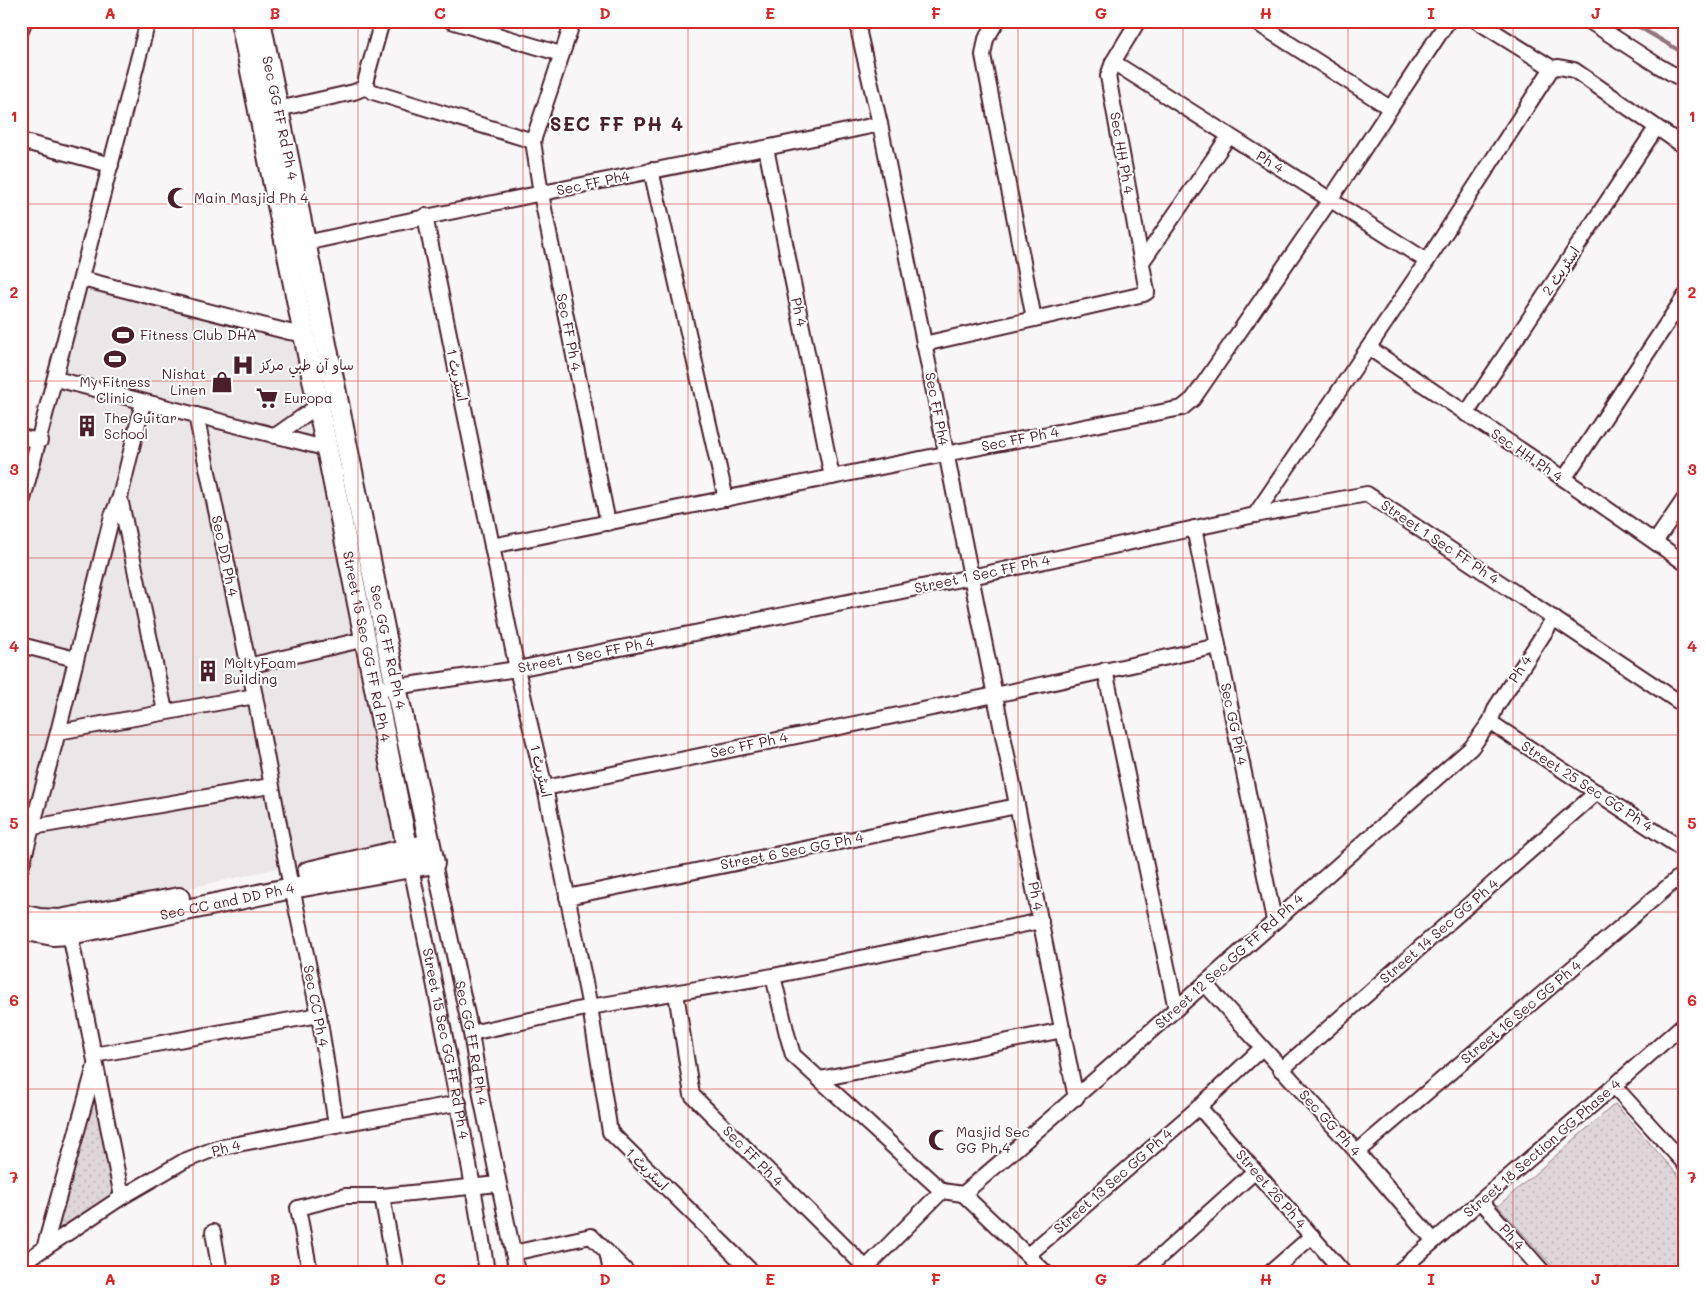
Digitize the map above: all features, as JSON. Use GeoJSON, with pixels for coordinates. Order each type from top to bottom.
{"type":"FeatureCollection","features":[{"type":"Feature","properties":{"kind":"main road","name":"Street 15 Sec GG FF Rd Ph 4"},"geometry":{"type":"LineString","coordinates":[[241,21],[305,334],[325,398],[328,450],[366,639],[386,689],[410,858]]}},
{"type":"Feature","properties":{"kind":"main road","name":"Sec GG FF Rd Ph 4"},"geometry":{"type":"LineString","coordinates":[[260,21],[306,243],[325,398],[386,689],[432,853]]}},
{"type":"Feature","properties":{"kind":"main road","name":"Sec CC and DD Ph 4"},"geometry":{"type":"LineString","coordinates":[[21,929],[53,935],[70,934],[291,882],[432,853]]}},
{"type":"Feature","properties":{"kind":"main road","name":"Sec CC and DD Ph 4"},"geometry":{"type":"LineString","coordinates":[[21,915],[38,919],[59,920],[291,882]]}},
{"type":"Feature","properties":{"kind":"street"},"geometry":{"type":"LineString","coordinates":[[21,31],[24,21]]}},
{"type":"Feature","properties":{"kind":"street"},"geometry":{"type":"LineString","coordinates":[[21,507],[40,441],[148,21]]}},
{"type":"Feature","properties":{"kind":"street"},"geometry":{"type":"LineString","coordinates":[[366,88],[366,79],[382,21]]}},
{"type":"Feature","properties":{"kind":"street"},"geometry":{"type":"LineString","coordinates":[[278,109],[366,88],[373,92],[533,141],[573,21]]}},
{"type":"Feature","properties":{"kind":"street"},"geometry":{"type":"LineString","coordinates":[[924,344],[1034,319],[983,55],[986,39],[997,21]]}},
{"type":"Feature","properties":{"kind":"street","name":"Sec HH Ph 4"},"geometry":{"type":"LineString","coordinates":[[1034,319],[1147,292],[1108,76],[1113,62],[1138,21]]}},
{"type":"Feature","properties":{"kind":"street"},"geometry":{"type":"LineString","coordinates":[[1254,21],[1390,108]]}},
{"type":"Feature","properties":{"kind":"street"},"geometry":{"type":"LineString","coordinates":[[1330,200],[1448,21]]}},
{"type":"Feature","properties":{"kind":"street"},"geometry":{"type":"LineString","coordinates":[[1477,21],[1552,68]]}},
{"type":"Feature","properties":{"kind":"street"},"geometry":{"type":"LineString","coordinates":[[1589,21],[1685,81]]}},
{"type":"Feature","properties":{"kind":"street"},"geometry":{"type":"LineString","coordinates":[[459,22],[561,54]]}},
{"type":"Feature","properties":{"kind":"street","name":"Sec FF Ph4"},"geometry":{"type":"LineString","coordinates":[[860,22],[859,33],[880,124],[995,695]]}},
{"type":"Feature","properties":{"kind":"street","name":"Ph 4"},"geometry":{"type":"LineString","coordinates":[[1113,62],[1427,261]]}},
{"type":"Feature","properties":{"kind":"street"},"geometry":{"type":"LineString","coordinates":[[1255,515],[1427,261],[1552,68],[1559,66],[1574,70],[1685,147]]}},
{"type":"Feature","properties":{"kind":"street","name":"Sec FF Ph4"},"geometry":{"type":"LineString","coordinates":[[306,243],[424,216],[541,194],[880,124]]}},
{"type":"Feature","properties":{"kind":"street","name":"اسٹریٹ 2"},"geometry":{"type":"LineString","coordinates":[[1466,414],[1656,128]]}},
{"type":"Feature","properties":{"kind":"street"},"geometry":{"type":"LineString","coordinates":[[1142,262],[1229,136]]}},
{"type":"Feature","properties":{"kind":"street"},"geometry":{"type":"LineString","coordinates":[[21,140],[111,165]]}},
{"type":"Feature","properties":{"kind":"street","name":"Sec FF Ph 4"},"geometry":{"type":"LineString","coordinates":[[533,141],[541,194],[608,523]]}},
{"type":"Feature","properties":{"kind":"street","name":"Ph 4"},"geometry":{"type":"LineString","coordinates":[[766,148],[832,477]]}},
{"type":"Feature","properties":{"kind":"street"},"geometry":{"type":"LineString","coordinates":[[651,170],[726,498]]}},
{"type":"Feature","properties":{"kind":"street","name":"Sec FF Ph 4"},"geometry":{"type":"LineString","coordinates":[[492,546],[1182,408],[1193,399],[1330,200]]}},
{"type":"Feature","properties":{"kind":"street","name":"اسٹریٹ 1"},"geometry":{"type":"LineString","coordinates":[[424,216],[518,669],[568,896],[590,1007],[610,1132],[752,1272]]}},
{"type":"Feature","properties":{"kind":"street"},"geometry":{"type":"LineString","coordinates":[[82,279],[289,332],[305,334]]}},
{"type":"Feature","properties":{"kind":"street"},"geometry":{"type":"LineString","coordinates":[[1564,479],[1685,296]]}},
{"type":"Feature","properties":{"kind":"street","name":"Sec HH Ph 4"},"geometry":{"type":"LineString","coordinates":[[1369,348],[1685,563]]}},
{"type":"Feature","properties":{"kind":"street"},"geometry":{"type":"LineString","coordinates":[[56,379],[328,450]]}},
{"type":"Feature","properties":{"kind":"street"},"geometry":{"type":"LineString","coordinates":[[275,436],[325,398]]}},
{"type":"Feature","properties":{"kind":"street"},"geometry":{"type":"LineString","coordinates":[[21,868],[58,732],[112,516],[120,497],[143,402]]}},
{"type":"Feature","properties":{"kind":"street","name":"Sec DD Ph 4"},"geometry":{"type":"LineString","coordinates":[[196,415],[255,696],[270,786],[291,882]]}},
{"type":"Feature","properties":{"kind":"street"},"geometry":{"type":"LineString","coordinates":[[21,437],[40,441]]}},
{"type":"Feature","properties":{"kind":"street","name":"Street 1 Sec FF Ph 4"},"geometry":{"type":"LineString","coordinates":[[386,689],[518,669],[971,577],[1255,515],[1367,494],[1685,705]]}},
{"type":"Feature","properties":{"kind":"street"},"geometry":{"type":"LineString","coordinates":[[120,497],[165,711]]}},
{"type":"Feature","properties":{"kind":"street"},"geometry":{"type":"LineString","coordinates":[[1654,542],[1685,498]]}},
{"type":"Feature","properties":{"kind":"street","name":"Sec GG Ph 4"},"geometry":{"type":"LineString","coordinates":[[1194,528],[1274,920]]}},
{"type":"Feature","properties":{"kind":"street","name":"Ph 4"},"geometry":{"type":"LineString","coordinates":[[1490,722],[1496,707],[1554,618]]}},
{"type":"Feature","properties":{"kind":"street"},"geometry":{"type":"LineString","coordinates":[[248,666],[366,639]]}},
{"type":"Feature","properties":{"kind":"street"},"geometry":{"type":"LineString","coordinates":[[21,645],[75,659]]}},
{"type":"Feature","properties":{"kind":"street","name":"Sec FF Ph 4"},"geometry":{"type":"LineString","coordinates":[[545,788],[995,695],[1218,646]]}},
{"type":"Feature","properties":{"kind":"street"},"geometry":{"type":"LineString","coordinates":[[1105,670],[1176,1009]]}},
{"type":"Feature","properties":{"kind":"street","name":"Ph 4"},"geometry":{"type":"LineString","coordinates":[[995,695],[1076,1098]]}},
{"type":"Feature","properties":{"kind":"street"},"geometry":{"type":"LineString","coordinates":[[58,732],[255,696]]}},
{"type":"Feature","properties":{"kind":"street","name":"Street 25 Sec GG Ph 4"},"geometry":{"type":"LineString","coordinates":[[1490,722],[1685,851]]}},
{"type":"Feature","properties":{"kind":"street","name":"Street 12 Sec GG FF Rd Ph 4"},"geometry":{"type":"LineString","coordinates":[[963,1194],[1076,1098],[1274,920],[1471,748],[1490,722]]}},
{"type":"Feature","properties":{"kind":"street"},"geometry":{"type":"LineString","coordinates":[[33,827],[270,786]]}},
{"type":"Feature","properties":{"kind":"street","name":"Street 14 Sec GG Ph 4"},"geometry":{"type":"LineString","coordinates":[[1281,1070],[1597,792]]}},
{"type":"Feature","properties":{"kind":"street","name":"Street 6 Sec GG Ph 4"},"geometry":{"type":"LineString","coordinates":[[568,896],[1017,806]]}},
{"type":"Feature","properties":{"kind":"street","name":"Sec GG FF Rd Ph 4"},"geometry":{"type":"LineString","coordinates":[[432,853],[471,1033],[482,1101],[517,1272]]}},
{"type":"Feature","properties":{"kind":"street","name":"Street 15 Sec GG FF Rd Ph 4"},"geometry":{"type":"LineString","coordinates":[[410,858],[459,1103],[487,1272]]}},
{"type":"Feature","properties":{"kind":"street","name":"Street 16 Sec GG Ph 4"},"geometry":{"type":"LineString","coordinates":[[1357,1152],[1685,872]]}},
{"type":"Feature","properties":{"kind":"street","name":"Sec CC Ph 4"},"geometry":{"type":"LineString","coordinates":[[291,882],[319,1015],[336,1125]]}},
{"type":"Feature","properties":{"kind":"street"},"geometry":{"type":"LineString","coordinates":[[471,1033],[590,1007],[773,976],[1041,921]]}},
{"type":"Feature","properties":{"kind":"street"},"geometry":{"type":"LineString","coordinates":[[70,934],[122,1197]]}},
{"type":"Feature","properties":{"kind":"street"},"geometry":{"type":"LineString","coordinates":[[773,976],[793,1055],[942,1191],[963,1194],[1045,1272]]}},
{"type":"Feature","properties":{"kind":"street","name":"Sec GG Ph 4"},"geometry":{"type":"LineString","coordinates":[[1205,984],[1357,1152],[1434,1241]]}},
{"type":"Feature","properties":{"kind":"street","name":"Sec FF Ph 4"},"geometry":{"type":"LineString","coordinates":[[676,993],[692,1095],[864,1270]]}},
{"type":"Feature","properties":{"kind":"street"},"geometry":{"type":"LineString","coordinates":[[95,1059],[319,1015]]}},
{"type":"Feature","properties":{"kind":"street","name":"Street 18 Section GG Phase 4"},"geometry":{"type":"LineString","coordinates":[[1398,1272],[1685,1023]]}},
{"type":"Feature","properties":{"kind":"street"},"geometry":{"type":"LineString","coordinates":[[820,1080],[1063,1030]]}},
{"type":"Feature","properties":{"kind":"street","name":"Street 13 Sec GG Ph 4"},"geometry":{"type":"LineString","coordinates":[[1028,1255],[1199,1107],[1262,1048]]}},
{"type":"Feature","properties":{"kind":"street"},"geometry":{"type":"LineString","coordinates":[[44,1249],[95,1059]]}},
{"type":"Feature","properties":{"kind":"street"},"geometry":{"type":"LineString","coordinates":[[1614,1086],[1685,1164]]}},
{"type":"Feature","properties":{"kind":"street","name":"Ph 4"},"geometry":{"type":"LineString","coordinates":[[21,1264],[122,1197],[184,1161],[217,1148],[459,1103]]}},
{"type":"Feature","properties":{"kind":"street","name":"Street 26 Ph 4"},"geometry":{"type":"LineString","coordinates":[[1199,1107],[1343,1272]]}},
{"type":"Feature","properties":{"kind":"street"},"geometry":{"type":"LineString","coordinates":[[1144,1272],[1254,1172]]}},
{"type":"Feature","properties":{"kind":"street"},"geometry":{"type":"LineString","coordinates":[[310,1272],[298,1208],[345,1196],[382,1196],[498,1184]]}},
{"type":"Feature","properties":{"kind":"street"},"geometry":{"type":"LineString","coordinates":[[864,1270],[942,1191]]}},
{"type":"Feature","properties":{"kind":"street"},"geometry":{"type":"LineString","coordinates":[[382,1196],[396,1272]]}},
{"type":"Feature","properties":{"kind":"street","name":"Ph 4"},"geometry":{"type":"LineString","coordinates":[[1481,1201],[1543,1272]]}},
{"type":"Feature","properties":{"kind":"street"},"geometry":{"type":"LineString","coordinates":[[213,1232],[220,1272]]}},
{"type":"Feature","properties":{"kind":"street"},"geometry":{"type":"LineString","coordinates":[[513,1253],[591,1236],[627,1272]]}},
{"type":"Feature","properties":{"kind":"street"},"geometry":{"type":"LineString","coordinates":[[1271,1272],[1312,1236]]}},
{"type":"Feature","properties":{"kind":"street"},"geometry":{"type":"LineString","coordinates":[[607,1252],[611,1272]]}},
{"type":"Feature","properties":{"kind":"shaded area"},"geometry":{"type":"Polygon","coordinates":[[[85,285],[292,336],[395,842],[59,917],[21,909],[21,523],[85,285]]]}},
{"type":"Feature","properties":{"kind":"shaded area"},"geometry":{"type":"Polygon","coordinates":[[[95,1092],[115,1193],[57,1231],[95,1092]]]}},
{"type":"Feature","properties":{"kind":"shaded area"},"geometry":{"type":"Polygon","coordinates":[[[1615,1104],[1685,1183],[1685,1272],[1557,1272],[1498,1206],[1615,1104]]]}},
{"type":"Feature","properties":{"kind":"waterway"},"geometry":{"type":"LineString","coordinates":[[1629,21],[1685,54]]}},
{"type":"Feature","properties":{"kind":"place","name":"Main Masjid Ph 4"},"geometry":{"type":"Point","coordinates":[178,198]}},
{"type":"Feature","properties":{"kind":"place","name":"Fitness Club DHA"},"geometry":{"type":"Point","coordinates":[123,335]}},
{"type":"Feature","properties":{"kind":"place","name":"My Fitness Clinic"},"geometry":{"type":"Point","coordinates":[115,359]}},
{"type":"Feature","properties":{"kind":"place","name":"ساو آن طبي مرکز"},"geometry":{"type":"Point","coordinates":[243,365]}},
{"type":"Feature","properties":{"kind":"place","name":"Nishat Linen"},"geometry":{"type":"Point","coordinates":[222,382]}},
{"type":"Feature","properties":{"kind":"place","name":"Europa"},"geometry":{"type":"Point","coordinates":[267,398]}},
{"type":"Feature","properties":{"kind":"place","name":"The Guitar School"},"geometry":{"type":"Point","coordinates":[87,426]}},
{"type":"Feature","properties":{"kind":"place","name":"MoltyFoam Building"},"geometry":{"type":"Point","coordinates":[208,671]}},
{"type":"Feature","properties":{"kind":"place","name":"Masjid Sec GG Ph 4"},"geometry":{"type":"Point","coordinates":[939,1140]}},
{"type":"Feature","properties":{"kind":"district","name":"SEC FF PH 4"},"geometry":{"type":"Point","coordinates":[617,124]}}]}
